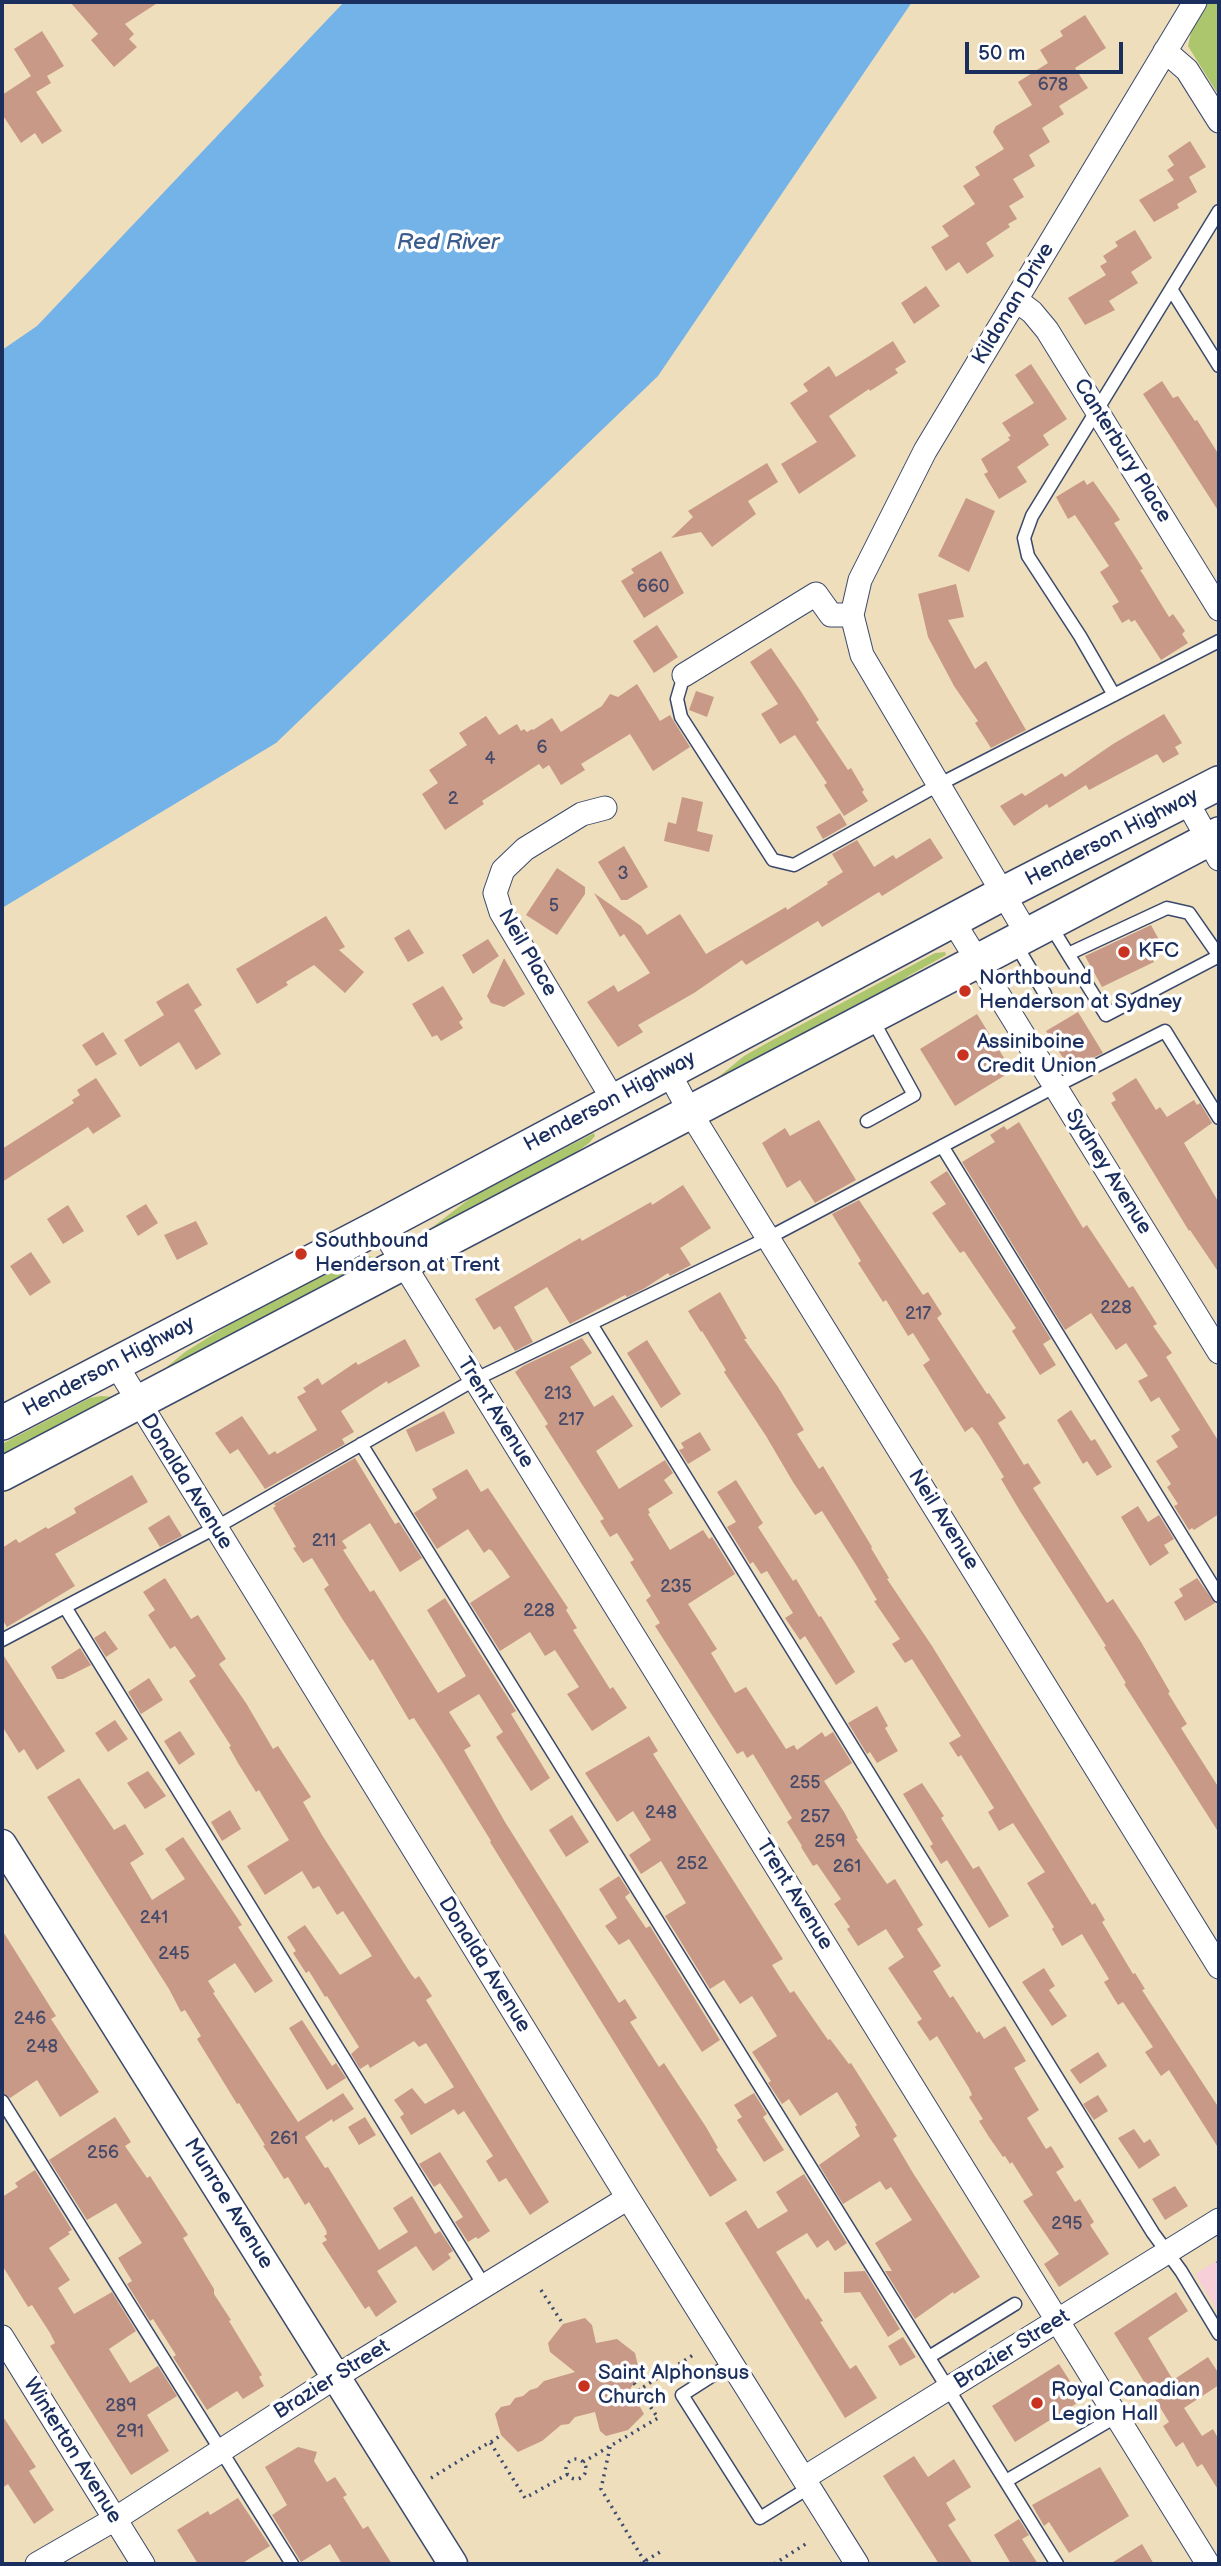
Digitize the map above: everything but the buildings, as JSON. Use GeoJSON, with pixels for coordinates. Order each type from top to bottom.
{"type":"FeatureCollection","features":[{"type":"Feature","properties":{"kind":"main road","name":"Henderson Highway"},"geometry":{"type":"LineString","coordinates":[[2,1423],[380,1226],[1004,892],[1219,783]]}},
{"type":"Feature","properties":{"kind":"main road","name":"Henderson Highway"},"geometry":{"type":"LineString","coordinates":[[2,1474],[1030,933],[1215,845]]}},
{"type":"Feature","properties":{"kind":"main road"},"geometry":{"type":"LineString","coordinates":[[614,1101],[635,1141]]}},
{"type":"Feature","properties":{"kind":"street","name":"Kildonan Drive"},"geometry":{"type":"LineString","coordinates":[[1030,933],[862,655],[852,615],[860,580],[925,451],[1195,2]]}},
{"type":"Feature","properties":{"kind":"street"},"geometry":{"type":"LineString","coordinates":[[1165,51],[1187,70],[1219,121]]}},
{"type":"Feature","properties":{"kind":"street","name":"Canterbury Place"},"geometry":{"type":"LineString","coordinates":[[1016,300],[1032,312],[1047,330],[1219,609]]}},
{"type":"Feature","properties":{"kind":"street"},"geometry":{"type":"LineString","coordinates":[[684,675],[816,594],[831,615],[852,615]]}},
{"type":"Feature","properties":{"kind":"street"},"geometry":{"type":"LineString","coordinates":[[1185,800],[1215,845]]}},
{"type":"Feature","properties":{"kind":"street","name":"Neil Place"},"geometry":{"type":"LineString","coordinates":[[605,808],[582,814],[525,849],[503,870],[495,893],[501,912],[614,1101]]}},
{"type":"Feature","properties":{"kind":"street","name":"Sydney Avenue"},"geometry":{"type":"LineString","coordinates":[[953,921],[1219,1352]]}},
{"type":"Feature","properties":{"kind":"street","name":"Neil Avenue"},"geometry":{"type":"LineString","coordinates":[[668,1071],[690,1112],[1219,1967]]}},
{"type":"Feature","properties":{"kind":"street","name":"Trent Avenue"},"geometry":{"type":"LineString","coordinates":[[380,1226],[1208,2564]]}},
{"type":"Feature","properties":{"kind":"street","name":"Donalda Avenue"},"geometry":{"type":"LineString","coordinates":[[114,1363],[628,2198],[857,2564]]}},
{"type":"Feature","properties":{"kind":"street","name":"Munroe Avenue"},"geometry":{"type":"LineString","coordinates":[[2,1844],[453,2564]]}},
{"type":"Feature","properties":{"kind":"street","name":"Brazier Street"},"geometry":{"type":"LineString","coordinates":[[37,2564],[115,2519],[337,2376],[628,2198]]}},
{"type":"Feature","properties":{"kind":"street","name":"Brazier Street"},"geometry":{"type":"LineString","coordinates":[[807,2482],[949,2389],[1219,2220]]}},
{"type":"Feature","properties":{"kind":"street","name":"Winterton Avenue"},"geometry":{"type":"LineString","coordinates":[[2,2337],[143,2564]]}},
{"type":"Feature","properties":{"kind":"lane"},"geometry":{"type":"LineString","coordinates":[[1114,695],[1080,636],[1028,556],[1024,538],[1032,516],[1219,211]]}},
{"type":"Feature","properties":{"kind":"lane"},"geometry":{"type":"LineString","coordinates":[[1171,289],[1219,366]]}},
{"type":"Feature","properties":{"kind":"lane"},"geometry":{"type":"LineString","coordinates":[[684,675],[677,699],[681,717],[773,860],[794,865],[940,784],[1219,641]]}},
{"type":"Feature","properties":{"kind":"lane"},"geometry":{"type":"LineString","coordinates":[[1030,933],[1068,954],[1106,1015],[1219,956],[1189,913],[1167,908],[1068,954]]}},
{"type":"Feature","properties":{"kind":"lane"},"geometry":{"type":"LineString","coordinates":[[1030,933],[1045,994]]}},
{"type":"Feature","properties":{"kind":"lane"},"geometry":{"type":"LineString","coordinates":[[867,1121],[914,1095],[871,1017]]}},
{"type":"Feature","properties":{"kind":"lane"},"geometry":{"type":"LineString","coordinates":[[2,1640],[215,1528],[474,1380],[768,1238],[1165,1031],[1219,1118]]}},
{"type":"Feature","properties":{"kind":"lane"},"geometry":{"type":"LineString","coordinates":[[942,1146],[1219,1596]]}},
{"type":"Feature","properties":{"kind":"lane"},"geometry":{"type":"LineString","coordinates":[[591,1324],[1166,2253],[1181,2272],[1219,2334]]}},
{"type":"Feature","properties":{"kind":"lane"},"geometry":{"type":"LineString","coordinates":[[361,1444],[1057,2564]]}},
{"type":"Feature","properties":{"kind":"lane"},"geometry":{"type":"LineString","coordinates":[[65,1607],[485,2287]]}},
{"type":"Feature","properties":{"kind":"lane"},"geometry":{"type":"LineString","coordinates":[[2,2101],[292,2564]]}},
{"type":"Feature","properties":{"kind":"lane"},"geometry":{"type":"LineString","coordinates":[[929,2357],[1015,2304]]}},
{"type":"Feature","properties":{"kind":"lane"},"geometry":{"type":"LineString","coordinates":[[732,2363],[682,2395],[761,2518],[807,2482]]}},
{"type":"Feature","properties":{"kind":"lane"},"geometry":{"type":"LineString","coordinates":[[1006,2481],[1117,2416]]}},
{"type":"Feature","properties":{"kind":"path"},"geometry":{"type":"LineString","coordinates":[[541,2290],[563,2324]]}},
{"type":"Feature","properties":{"kind":"path"},"geometry":{"type":"LineString","coordinates":[[639,2390],[693,2356]]}},
{"type":"Feature","properties":{"kind":"path"},"geometry":{"type":"LineString","coordinates":[[583,2462],[585,2468],[582,2476],[573,2478],[568,2474],[566,2468],[569,2462],[575,2459],[583,2462],[610,2447],[629,2432],[657,2418],[634,2383]]}},
{"type":"Feature","properties":{"kind":"path"},"geometry":{"type":"LineString","coordinates":[[431,2478],[501,2435]]}},
{"type":"Feature","properties":{"kind":"path"},"geometry":{"type":"LineString","coordinates":[[490,2442],[525,2498],[568,2474]]}},
{"type":"Feature","properties":{"kind":"path"},"geometry":{"type":"LineString","coordinates":[[610,2447],[601,2488],[644,2563],[660,2552]]}},
{"type":"Feature","properties":{"kind":"path"},"geometry":{"type":"LineString","coordinates":[[774,2564],[809,2542]]}},
{"type":"Feature","properties":{"kind":"path"},"geometry":{"type":"LineString","coordinates":[[785,2557],[790,2564]]}},
{"type":"Feature","properties":{"kind":"shaded area"},"geometry":{"type":"Polygon","coordinates":[[[1219,2261],[1219,2313],[1195,2274],[1219,2261]]]}},
{"type":"Feature","properties":{"kind":"green space"},"geometry":{"type":"Polygon","coordinates":[[[1207,2],[1219,2],[1219,96],[1188,46],[1192,28],[1207,2]]]}},
{"type":"Feature","properties":{"kind":"green space"},"geometry":{"type":"Polygon","coordinates":[[[945,952],[946,955],[910,975],[860,1009],[710,1084],[744,1056],[767,1043],[935,953],[945,952]]]}},
{"type":"Feature","properties":{"kind":"green space"},"geometry":{"type":"Polygon","coordinates":[[[594,1133],[595,1136],[589,1143],[535,1182],[421,1236],[473,1196],[594,1133]]]}},
{"type":"Feature","properties":{"kind":"green space"},"geometry":{"type":"Polygon","coordinates":[[[367,1256],[381,1258],[157,1375],[185,1352],[230,1324],[349,1261],[367,1256]]]}},
{"type":"Feature","properties":{"kind":"green space"},"geometry":{"type":"Polygon","coordinates":[[[116,1397],[2,1461],[2,1444],[90,1398],[116,1397]]]}},
{"type":"Feature","properties":{"kind":"water","name":"Red River"},"geometry":{"type":"Polygon","coordinates":[[[344,2],[912,2],[658,376],[276,743],[2,908],[2,350],[37,326],[344,2]]]}},
{"type":"Feature","properties":{"kind":"place","name":"KFC"},"geometry":{"type":"Point","coordinates":[1124,952]}},
{"type":"Feature","properties":{"kind":"place","name":"Northbound Henderson at Sydney"},"geometry":{"type":"Point","coordinates":[965,991]}},
{"type":"Feature","properties":{"kind":"place","name":"Assiniboine Credit Union"},"geometry":{"type":"Point","coordinates":[963,1055]}},
{"type":"Feature","properties":{"kind":"place","name":"Southbound Henderson at Trent"},"geometry":{"type":"Point","coordinates":[301,1254]}},
{"type":"Feature","properties":{"kind":"place","name":"Saint Alphonsus Church"},"geometry":{"type":"Point","coordinates":[584,2386]}},
{"type":"Feature","properties":{"kind":"place","name":"Royal Canadian Legion Hall"},"geometry":{"type":"Point","coordinates":[1037,2403]}}]}
